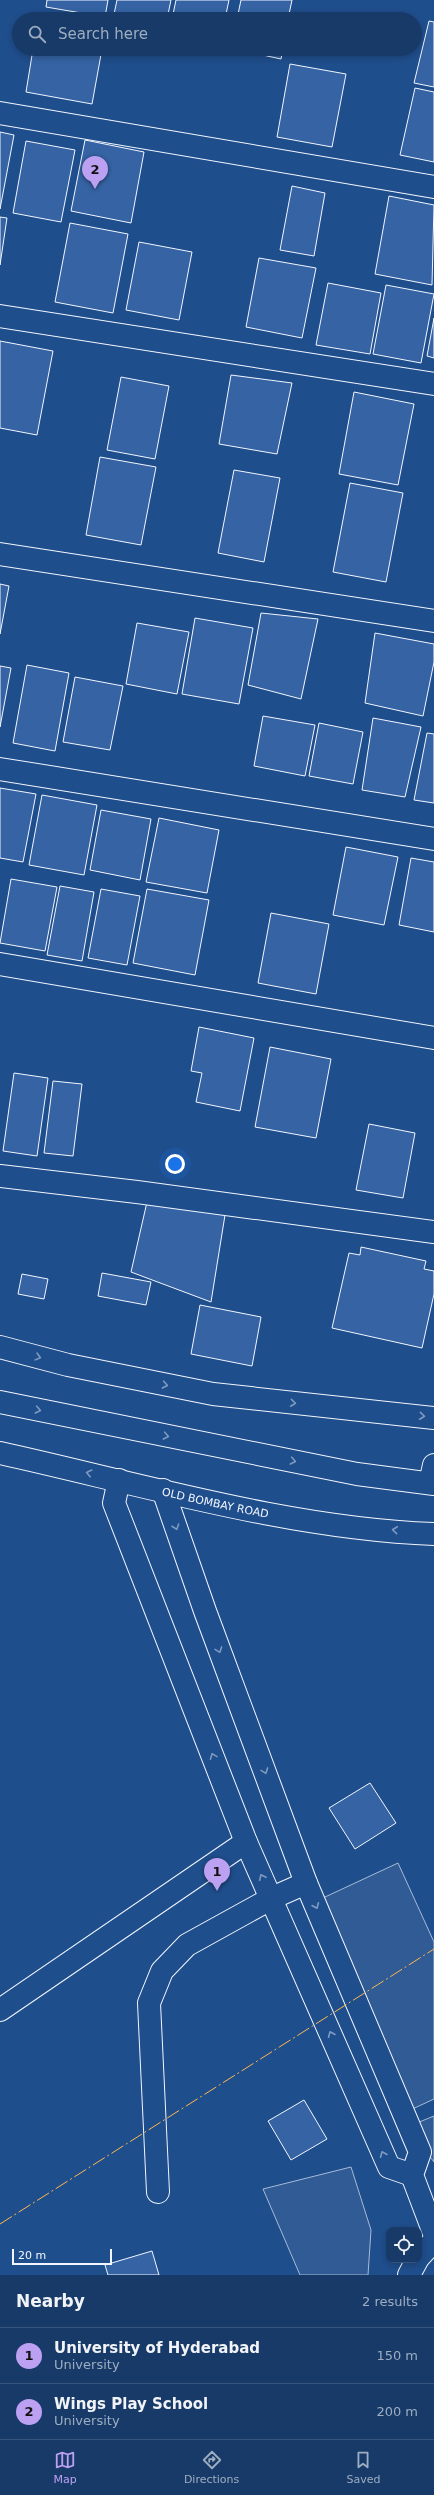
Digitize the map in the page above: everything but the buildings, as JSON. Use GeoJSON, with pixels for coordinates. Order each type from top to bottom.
{"type":"FeatureCollection","features":[{"type":"Feature","properties":{"kind":"street"},"geometry":{"type":"LineString","coordinates":[[0,113],[434,187]]}},
{"type":"Feature","properties":{"kind":"street"},"geometry":{"type":"LineString","coordinates":[[0,316],[434,384]]}},
{"type":"Feature","properties":{"kind":"street"},"geometry":{"type":"LineString","coordinates":[[0,554],[434,621]]}},
{"type":"Feature","properties":{"kind":"street"},"geometry":{"type":"LineString","coordinates":[[0,768],[434,840]]}},
{"type":"Feature","properties":{"kind":"street"},"geometry":{"type":"LineString","coordinates":[[0,964],[434,1038]]}},
{"type":"Feature","properties":{"kind":"street"},"geometry":{"type":"LineString","coordinates":[[0,1176],[145,1193],[434,1232]]}},
{"type":"Feature","properties":{"kind":"street"},"geometry":{"type":"LineString","coordinates":[[0,1347],[68,1365],[213,1394],[434,1418]]}},
{"type":"Feature","properties":{"kind":"street"},"geometry":{"type":"LineString","coordinates":[[0,1402],[357,1474],[433,1477]]}},
{"type":"Feature","properties":{"kind":"street","name":"OLD BOMBAY ROAD"},"geometry":{"type":"LineString","coordinates":[[0,1454],[276,1515],[345,1525],[434,1534]]}},
{"type":"Feature","properties":{"kind":"street"},"geometry":{"type":"LineString","coordinates":[[119,1480],[114,1503],[246,1842],[272,1898],[389,2167],[412,2175]]}},
{"type":"Feature","properties":{"kind":"street"},"geometry":{"type":"LineString","coordinates":[[163,1490],[205,1611],[306,1883],[420,2152],[412,2175],[434,2233]]}},
{"type":"Feature","properties":{"kind":"street"},"geometry":{"type":"LineString","coordinates":[[0,2010],[246,1842]]}},
{"type":"Feature","properties":{"kind":"street"},"geometry":{"type":"LineString","coordinates":[[158,2192],[149,2003],[162,1970],[187,1946],[272,1898],[306,1883]]}},
{"type":"Feature","properties":{"kind":"street"},"geometry":{"type":"LineString","coordinates":[[422,2254],[434,2241]]}},
{"type":"Feature","properties":{"kind":"street"},"geometry":{"type":"LineString","coordinates":[[409,2275],[415,2263]]}},
{"type":"Feature","properties":{"kind":"shaded area"},"geometry":{"type":"Polygon","coordinates":[[[398,1863],[434,1942],[434,2099],[406,2112],[310,1904],[398,1863]]]}},
{"type":"Feature","properties":{"kind":"shaded area"},"geometry":{"type":"Polygon","coordinates":[[[434,2116],[434,2162],[407,2127],[434,2116]]]}},
{"type":"Feature","properties":{"kind":"shaded area"},"geometry":{"type":"Polygon","coordinates":[[[351,2167],[371,2230],[368,2275],[300,2275],[263,2189],[351,2167]]]}},
{"type":"Feature","properties":{"kind":"power"},"geometry":{"type":"LineString","coordinates":[[0,2224],[434,1949]]}},
{"type":"Feature","properties":{"kind":"place","name":"Wings Play School"},"geometry":{"type":"Point","coordinates":[95,189]}},
{"type":"Feature","properties":{"kind":"place","name":"University of Hyderabad"},"geometry":{"type":"Point","coordinates":[217,1891]}}]}
